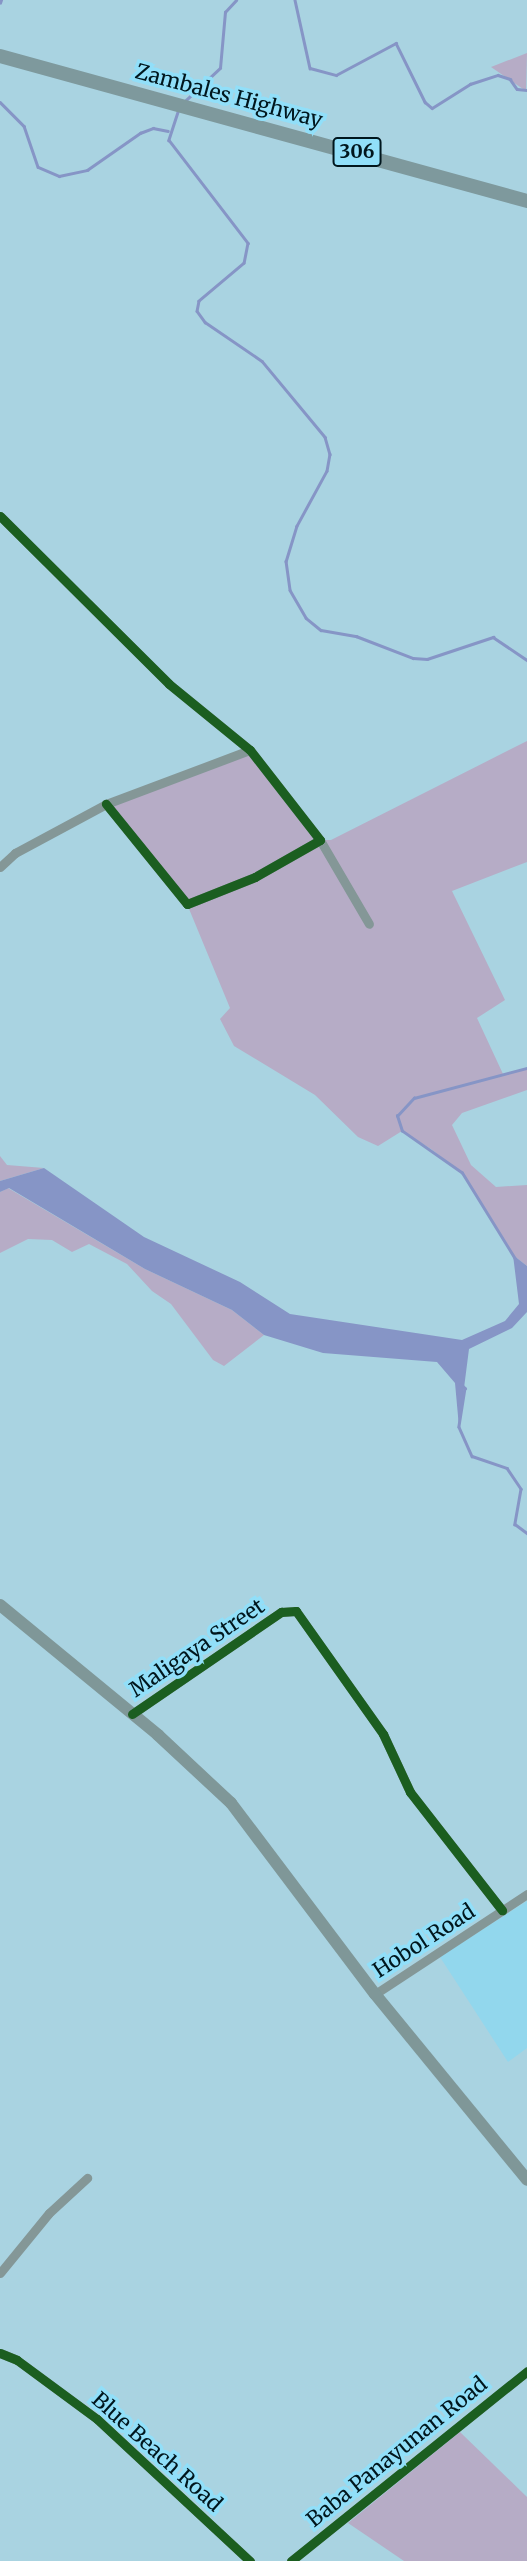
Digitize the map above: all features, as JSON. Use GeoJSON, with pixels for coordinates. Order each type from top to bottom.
{"type":"FeatureCollection","features":[{"type":"Feature","properties":{"kind":"main road","name":"Zambales Highway"},"geometry":{"type":"LineString","coordinates":[[0,56],[527,201]]}},
{"type":"Feature","properties":{"kind":"main road"},"geometry":{"type":"LineString","coordinates":[[0,1605],[132,1714],[231,1803],[375,1994],[527,2180]]}},
{"type":"Feature","properties":{"kind":"street"},"geometry":{"type":"LineString","coordinates":[[0,516],[169,684],[250,750],[320,840],[369,924]]}},
{"type":"Feature","properties":{"kind":"street"},"geometry":{"type":"LineString","coordinates":[[0,867],[15,853],[106,804],[250,750]]}},
{"type":"Feature","properties":{"kind":"street"},"geometry":{"type":"LineString","coordinates":[[106,804],[187,904],[255,877],[320,840]]}},
{"type":"Feature","properties":{"kind":"street","name":"Maligaya Street"},"geometry":{"type":"LineString","coordinates":[[132,1714],[281,1612],[296,1611],[383,1734],[410,1792],[502,1910]]}},
{"type":"Feature","properties":{"kind":"street","name":"Hobol Road"},"geometry":{"type":"LineString","coordinates":[[375,1994],[527,1894]]}},
{"type":"Feature","properties":{"kind":"street"},"geometry":{"type":"LineString","coordinates":[[0,2273],[49,2213],[87,2178]]}},
{"type":"Feature","properties":{"kind":"street","name":"Blue Beach Road"},"geometry":{"type":"LineString","coordinates":[[0,2353],[17,2360],[97,2419],[250,2561]]}},
{"type":"Feature","properties":{"kind":"street","name":"Baba Panayunan Road"},"geometry":{"type":"LineString","coordinates":[[291,2561],[527,2371]]}},
{"type":"Feature","properties":{"kind":"shaded area"},"geometry":{"type":"Polygon","coordinates":[[[527,53],[526,91],[491,67],[527,53]]]}},
{"type":"Feature","properties":{"kind":"shaded area"},"geometry":{"type":"Polygon","coordinates":[[[527,741],[527,862],[452,891],[505,1000],[477,1018],[503,1074],[527,1068],[527,1090],[462,1113],[452,1125],[471,1165],[496,1187],[527,1185],[527,1266],[513,1255],[462,1173],[431,1149],[402,1131],[378,1146],[358,1137],[315,1095],[234,1046],[220,1019],[230,1008],[187,904],[106,804],[250,750],[320,840],[331,840],[527,741]]]}},
{"type":"Feature","properties":{"kind":"shaded area"},"geometry":{"type":"Polygon","coordinates":[[[0,1156],[7,1165],[44,1168],[0,1181],[0,1156]]]}},
{"type":"Feature","properties":{"kind":"shaded area"},"geometry":{"type":"Polygon","coordinates":[[[44,1168],[144,1237],[240,1282],[290,1314],[462,1340],[505,1321],[519,1304],[513,1255],[527,1266],[527,1312],[512,1328],[469,1349],[459,1427],[455,1383],[437,1362],[323,1353],[264,1335],[232,1310],[145,1269],[9,1188],[0,1192],[0,1181],[44,1168]]]}},
{"type":"Feature","properties":{"kind":"shaded area"},"geometry":{"type":"Polygon","coordinates":[[[8,1188],[145,1269],[232,1310],[264,1335],[224,1366],[213,1360],[171,1304],[152,1291],[127,1264],[89,1244],[72,1252],[52,1240],[28,1239],[0,1253],[0,1192],[8,1188]]]}},
{"type":"Feature","properties":{"kind":"shaded area"},"geometry":{"type":"Polygon","coordinates":[[[527,1901],[527,2048],[508,2062],[440,1957],[527,1901]]]}},
{"type":"Feature","properties":{"kind":"shaded area"},"geometry":{"type":"Polygon","coordinates":[[[460,2432],[527,2497],[527,2561],[404,2561],[348,2523],[460,2432]]]}},
{"type":"Feature","properties":{"kind":"waterway"},"geometry":{"type":"LineString","coordinates":[[185,101],[220,68],[225,12],[236,0]]}},
{"type":"Feature","properties":{"kind":"waterway"},"geometry":{"type":"LineString","coordinates":[[295,0],[310,68],[336,75],[396,43],[425,102],[432,108],[470,84],[498,75],[510,79],[517,89],[527,90]]}},
{"type":"Feature","properties":{"kind":"waterway"},"geometry":{"type":"LineString","coordinates":[[0,102],[24,126],[38,167],[59,176],[87,170],[140,133],[153,128],[168,131]]}},
{"type":"Feature","properties":{"kind":"waterway"},"geometry":{"type":"LineString","coordinates":[[179,109],[169,140],[248,243],[244,263],[199,301],[197,311],[205,322],[262,361],[325,437],[330,454],[327,471],[297,526],[286,561],[290,590],[306,618],[321,630],[356,636],[413,658],[427,659],[493,637],[527,660]]}},
{"type":"Feature","properties":{"kind":"waterway"},"geometry":{"type":"LineString","coordinates":[[515,1259],[462,1173],[402,1131],[397,1116],[414,1098],[527,1068]]}},
{"type":"Feature","properties":{"kind":"waterway"},"geometry":{"type":"LineString","coordinates":[[461,1384],[465,1388],[459,1427],[472,1456],[507,1468],[521,1489],[515,1524],[527,1533]]}},
{"type":"Feature","properties":{"kind":"cycle path"},"geometry":{"type":"LineString","coordinates":[[0,516],[169,684],[250,750],[320,840],[255,877],[187,904],[106,804]]}},
{"type":"Feature","properties":{"kind":"cycle path"},"geometry":{"type":"LineString","coordinates":[[132,1714],[281,1612],[296,1611],[383,1734],[410,1792],[502,1910]]}},
{"type":"Feature","properties":{"kind":"cycle path"},"geometry":{"type":"LineString","coordinates":[[0,2353],[17,2360],[97,2419],[250,2561]]}},
{"type":"Feature","properties":{"kind":"cycle path"},"geometry":{"type":"LineString","coordinates":[[291,2561],[527,2371]]}}]}
